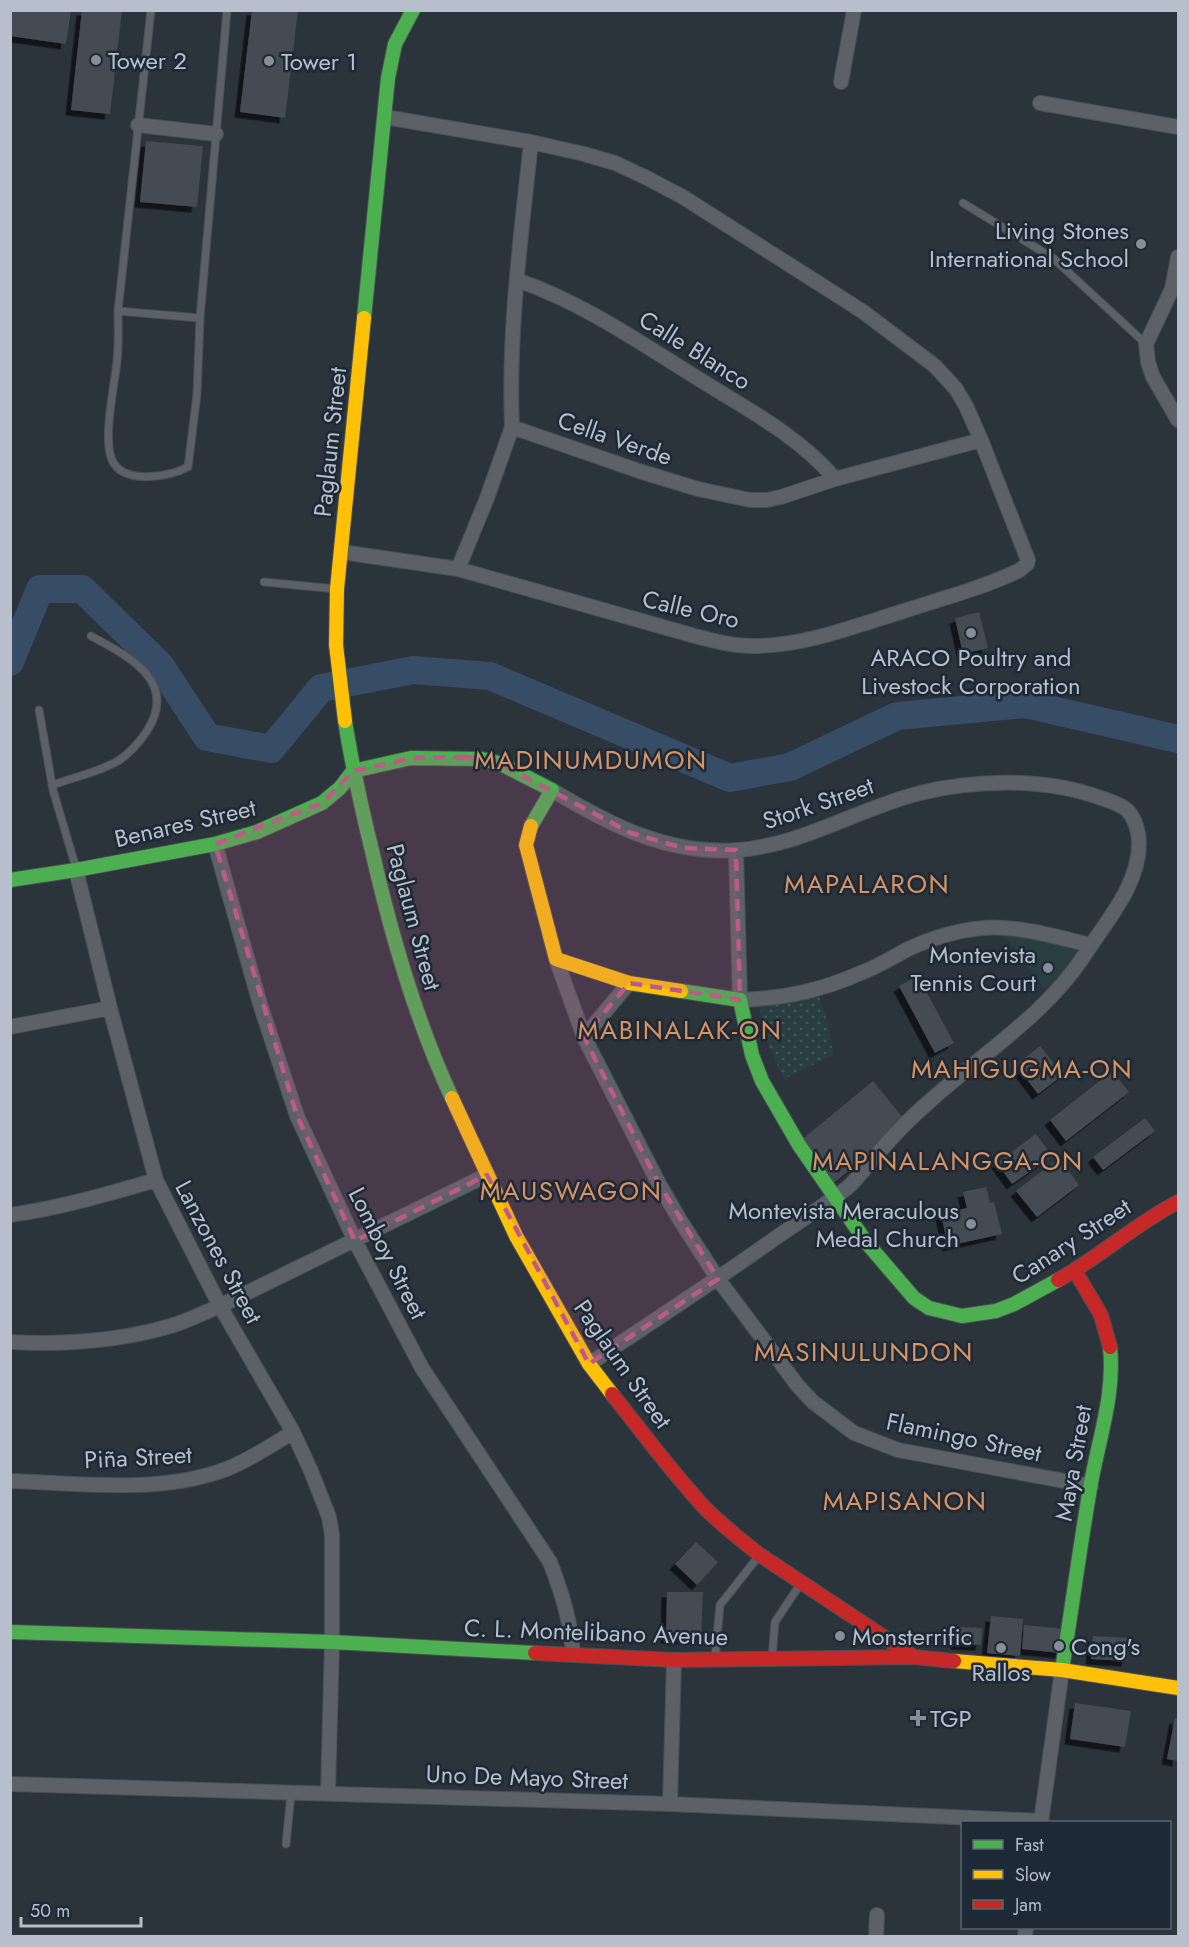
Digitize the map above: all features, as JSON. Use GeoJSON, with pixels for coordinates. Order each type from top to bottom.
{"type":"FeatureCollection","features":[{"type":"Feature","properties":{"kind":"street","name":"Paglaum Street"},"geometry":{"type":"LineString","coordinates":[[413,10],[395,44],[388,78],[337,589],[336,645],[342,704],[354,771],[390,928],[440,1073],[516,1236],[589,1364],[691,1492],[729,1530],[760,1555],[914,1657]]}},
{"type":"Feature","properties":{"kind":"street"},"geometry":{"type":"LineString","coordinates":[[841,82],[854,10]]}},
{"type":"Feature","properties":{"kind":"street"},"geometry":{"type":"LineString","coordinates":[[1040,103],[1179,127]]}},
{"type":"Feature","properties":{"kind":"street"},"geometry":{"type":"LineString","coordinates":[[385,117],[531,142],[584,154],[645,177],[738,231],[862,311],[935,366],[956,389],[966,405],[981,440]]}},
{"type":"Feature","properties":{"kind":"street"},"geometry":{"type":"LineString","coordinates":[[138,125],[216,134]]}},
{"type":"Feature","properties":{"kind":"street"},"geometry":{"type":"LineString","coordinates":[[458,568],[487,498],[512,427],[510,391],[517,280],[531,142]]}},
{"type":"Feature","properties":{"kind":"street"},"geometry":{"type":"LineString","coordinates":[[1179,258],[1172,289],[1146,344],[1153,377],[1179,420]]}},
{"type":"Feature","properties":{"kind":"street","name":"Calle Blanco"},"geometry":{"type":"LineString","coordinates":[[517,280],[568,300],[636,339],[786,435],[814,457],[835,479]]}},
{"type":"Feature","properties":{"kind":"street","name":"Cella Verde"},"geometry":{"type":"LineString","coordinates":[[512,427],[639,471],[698,489],[750,500],[781,497],[835,479],[981,440]]}},
{"type":"Feature","properties":{"kind":"street","name":"Calle Oro"},"geometry":{"type":"LineString","coordinates":[[342,552],[458,568],[725,644],[753,646],[812,639],[967,591],[1025,567],[1028,560],[981,440]]}},
{"type":"Feature","properties":{"kind":"street","name":"Stork Street"},"geometry":{"type":"LineString","coordinates":[[354,771],[411,758],[473,758],[499,763],[631,833],[656,841],[701,849],[736,850],[783,843],[891,801],[943,788],[1000,783],[1029,783],[1086,792],[1126,809],[1135,821],[1139,840],[1137,860],[1112,918],[1073,971],[1042,1007],[929,1101],[891,1138],[856,1179],[834,1197],[718,1279],[589,1364]]}},
{"type":"Feature","properties":{"kind":"street","name":"Benares Street"},"geometry":{"type":"LineString","coordinates":[[10,879],[76,870],[215,844],[257,832],[322,803],[354,771]]}},
{"type":"Feature","properties":{"kind":"street","name":"Flamingo Street"},"geometry":{"type":"LineString","coordinates":[[552,790],[532,823],[526,845],[556,959],[584,1037],[658,1182],[718,1279],[798,1386],[827,1413],[854,1433],[898,1450],[1091,1486]]}},
{"type":"Feature","properties":{"kind":"street","name":"Lomboy Street"},"geometry":{"type":"LineString","coordinates":[[215,844],[260,1004],[297,1116],[355,1241],[422,1368],[550,1562],[564,1602],[571,1631],[573,1655]]}},
{"type":"Feature","properties":{"kind":"street","name":"Canary Street"},"geometry":{"type":"LineString","coordinates":[[736,850],[740,1000],[752,1055],[762,1080],[799,1145],[866,1242],[914,1298],[929,1308],[962,1316],[996,1311],[1014,1304],[1075,1271],[1154,1214],[1179,1202]]}},
{"type":"Feature","properties":{"kind":"street","name":"Lanzones Street"},"geometry":{"type":"LineString","coordinates":[[76,870],[156,1180],[220,1306],[293,1432],[329,1517],[332,1535],[332,1642],[328,1793]]}},
{"type":"Feature","properties":{"kind":"street"},"geometry":{"type":"LineString","coordinates":[[556,959],[629,983],[740,1000],[780,998],[820,989],[866,972],[910,948],[949,935],[983,928],[1023,930],[1091,945]]}},
{"type":"Feature","properties":{"kind":"street"},"geometry":{"type":"LineString","coordinates":[[584,1037],[629,983]]}},
{"type":"Feature","properties":{"kind":"street"},"geometry":{"type":"LineString","coordinates":[[10,1027],[110,1008]]}},
{"type":"Feature","properties":{"kind":"street"},"geometry":{"type":"LineString","coordinates":[[10,1342],[39,1344],[91,1341],[136,1335],[177,1324],[220,1306],[487,1175]]}},
{"type":"Feature","properties":{"kind":"street"},"geometry":{"type":"LineString","coordinates":[[10,1215],[79,1202],[156,1180]]}},
{"type":"Feature","properties":{"kind":"street","name":"Maya Street"},"geometry":{"type":"LineString","coordinates":[[1062,1670],[1091,1486],[1110,1387],[1111,1358],[1110,1345],[1101,1313],[1075,1271]]}},
{"type":"Feature","properties":{"kind":"street","name":"Piña Street"},"geometry":{"type":"LineString","coordinates":[[10,1481],[127,1485],[199,1478],[230,1468],[293,1432]]}},
{"type":"Feature","properties":{"kind":"street","name":"C. L. Montelibano Avenue"},"geometry":{"type":"LineString","coordinates":[[10,1632],[332,1642],[674,1660],[914,1657],[1062,1670],[1179,1688]]}},
{"type":"Feature","properties":{"kind":"street"},"geometry":{"type":"LineString","coordinates":[[670,1804],[674,1660]]}},
{"type":"Feature","properties":{"kind":"street"},"geometry":{"type":"LineString","coordinates":[[1042,1821],[1062,1670]]}},
{"type":"Feature","properties":{"kind":"street","name":"Uno De Mayo Street"},"geometry":{"type":"LineString","coordinates":[[10,1784],[670,1804],[1021,1821]]}},
{"type":"Feature","properties":{"kind":"street"},"geometry":{"type":"LineString","coordinates":[[876,1936],[877,1915]]}},
{"type":"Feature","properties":{"kind":"lane"},"geometry":{"type":"LineString","coordinates":[[151,10],[118,311],[117,360],[109,423],[110,448],[116,467],[137,475],[166,476],[188,467],[197,394],[200,318],[227,10]]}},
{"type":"Feature","properties":{"kind":"lane"},"geometry":{"type":"LineString","coordinates":[[963,203],[1053,258],[1146,344]]}},
{"type":"Feature","properties":{"kind":"lane"},"geometry":{"type":"LineString","coordinates":[[118,311],[200,318]]}},
{"type":"Feature","properties":{"kind":"lane"},"geometry":{"type":"LineString","coordinates":[[264,582],[337,589]]}},
{"type":"Feature","properties":{"kind":"lane"},"geometry":{"type":"LineString","coordinates":[[53,785],[103,768],[118,760],[141,740],[155,716],[156,694],[152,682],[142,668],[129,657],[91,636]]}},
{"type":"Feature","properties":{"kind":"lane"},"geometry":{"type":"LineString","coordinates":[[39,710],[53,785],[76,870]]}},
{"type":"Feature","properties":{"kind":"lane"},"geometry":{"type":"LineString","coordinates":[[715,1660],[720,1605],[760,1555]]}},
{"type":"Feature","properties":{"kind":"lane"},"geometry":{"type":"LineString","coordinates":[[772,1659],[775,1622],[801,1583]]}},
{"type":"Feature","properties":{"kind":"lane"},"geometry":{"type":"LineString","coordinates":[[286,1844],[291,1794]]}},
{"type":"Feature","properties":{"kind":"highlighted area"},"geometry":{"type":"Polygon","coordinates":[[[465,757],[499,763],[631,833],[684,848],[736,850],[740,1000],[629,983],[584,1037],[658,1182],[718,1279],[589,1364],[487,1175],[355,1241],[297,1116],[215,844],[322,803],[353,771],[411,758],[465,757]]]}},
{"type":"Feature","properties":{"kind":"green space","name":"Montevista Tennis Court"},"geometry":{"type":"Polygon","coordinates":[[[996,925],[1091,946],[1045,990],[996,925]]]}},
{"type":"Feature","properties":{"kind":"green space"},"geometry":{"type":"Polygon","coordinates":[[[819,997],[829,1028],[833,1055],[784,1079],[761,1029],[760,1007],[819,997]]]}},
{"type":"Feature","properties":{"kind":"building"},"geometry":{"type":"Polygon","coordinates":[[[10,10],[71,10],[66,44],[10,36],[10,10]]]}},
{"type":"Feature","properties":{"kind":"building","name":"Tower 2"},"geometry":{"type":"Polygon","coordinates":[[[82,10],[122,10],[110,114],[71,110],[82,10]]]}},
{"type":"Feature","properties":{"kind":"building","name":"Tower 1"},"geometry":{"type":"Polygon","coordinates":[[[252,10],[298,10],[285,118],[240,112],[252,10]]]}},
{"type":"Feature","properties":{"kind":"building"},"geometry":{"type":"Polygon","coordinates":[[[146,141],[203,146],[197,207],[140,202],[146,141]]]}},
{"type":"Feature","properties":{"kind":"building","name":"ARACO Poultry and Livestock Corporation"},"geometry":{"type":"Polygon","coordinates":[[[979,612],[988,648],[963,654],[955,618],[979,612]]]}},
{"type":"Feature","properties":{"kind":"building"},"geometry":{"type":"Polygon","coordinates":[[[918,976],[954,1043],[935,1053],[899,986],[918,976]]]}},
{"type":"Feature","properties":{"kind":"building"},"geometry":{"type":"Polygon","coordinates":[[[1040,1046],[1063,1075],[1038,1094],[1016,1065],[1040,1046]]]}},
{"type":"Feature","properties":{"kind":"building"},"geometry":{"type":"Polygon","coordinates":[[[1112,1071],[1129,1092],[1066,1141],[1050,1120],[1112,1071]]]}},
{"type":"Feature","properties":{"kind":"building"},"geometry":{"type":"Polygon","coordinates":[[[873,1081],[907,1123],[834,1183],[799,1142],[873,1081]]]}},
{"type":"Feature","properties":{"kind":"building"},"geometry":{"type":"Polygon","coordinates":[[[1145,1118],[1155,1131],[1103,1170],[1093,1157],[1145,1118]]]}},
{"type":"Feature","properties":{"kind":"building"},"geometry":{"type":"Polygon","coordinates":[[[1036,1134],[1052,1156],[1012,1184],[997,1163],[1036,1134]]]}},
{"type":"Feature","properties":{"kind":"building"},"geometry":{"type":"Polygon","coordinates":[[[1059,1158],[1079,1185],[1037,1217],[1016,1191],[1059,1158]]]}},
{"type":"Feature","properties":{"kind":"building","name":"Montevista Meraculous Medal Church"},"geometry":{"type":"Polygon","coordinates":[[[986,1187],[990,1203],[994,1202],[1002,1234],[948,1246],[941,1214],[967,1208],[963,1192],[986,1187]]]}},
{"type":"Feature","properties":{"kind":"building"},"geometry":{"type":"Polygon","coordinates":[[[696,1542],[718,1562],[697,1585],[675,1564],[696,1542]]]}},
{"type":"Feature","properties":{"kind":"building"},"geometry":{"type":"Polygon","coordinates":[[[667,1592],[703,1592],[701,1639],[666,1638],[667,1592]]]}},
{"type":"Feature","properties":{"kind":"building"},"geometry":{"type":"Polygon","coordinates":[[[991,1616],[1023,1619],[1020,1656],[987,1653],[991,1616]]]}},
{"type":"Feature","properties":{"kind":"building"},"geometry":{"type":"Polygon","coordinates":[[[1024,1625],[1064,1629],[1061,1653],[1022,1649],[1024,1625]]]}},
{"type":"Feature","properties":{"kind":"building"},"geometry":{"type":"Polygon","coordinates":[[[956,1627],[982,1628],[981,1645],[956,1644],[956,1627]]]}},
{"type":"Feature","properties":{"kind":"building"},"geometry":{"type":"Polygon","coordinates":[[[1093,1636],[1129,1638],[1127,1661],[1091,1659],[1093,1636]]]}},
{"type":"Feature","properties":{"kind":"building"},"geometry":{"type":"Polygon","coordinates":[[[1075,1703],[1131,1711],[1125,1747],[1070,1739],[1075,1703]]]}},
{"type":"Feature","properties":{"kind":"building"},"geometry":{"type":"Polygon","coordinates":[[[1175,1718],[1178,1719],[1178,1761],[1167,1759],[1175,1718]]]}},
{"type":"Feature","properties":{"kind":"waterway"},"geometry":{"type":"LineString","coordinates":[[10,662],[40,589],[82,589],[160,665],[207,737],[271,749],[321,688],[413,670],[490,676],[730,778],[790,767],[897,716],[1026,704],[1178,739]]}},
{"type":"Feature","properties":{"kind":"traffic: fast"},"geometry":{"type":"LineString","coordinates":[[364,318],[388,78],[395,44],[413,10]]}},
{"type":"Feature","properties":{"kind":"traffic: fast"},"geometry":{"type":"LineString","coordinates":[[345,721],[365,821],[397,948],[416,1009],[452,1098]]}},
{"type":"Feature","properties":{"kind":"traffic: fast"},"geometry":{"type":"LineString","coordinates":[[10,880],[215,844],[257,832],[322,803],[340,788],[353,771],[411,758],[482,759],[499,763],[552,790],[531,826]]}},
{"type":"Feature","properties":{"kind":"traffic: fast"},"geometry":{"type":"LineString","coordinates":[[681,991],[740,1000],[752,1055],[762,1081],[799,1145],[866,1242],[914,1298],[929,1308],[962,1316],[996,1311],[1058,1280]]}},
{"type":"Feature","properties":{"kind":"traffic: fast"},"geometry":{"type":"LineString","coordinates":[[1062,1670],[1087,1506],[1108,1399],[1110,1347]]}},
{"type":"Feature","properties":{"kind":"traffic: fast"},"geometry":{"type":"LineString","coordinates":[[10,1632],[332,1642],[535,1653]]}},
{"type":"Feature","properties":{"kind":"traffic: slow"},"geometry":{"type":"LineString","coordinates":[[345,721],[336,645],[337,589],[364,318]]}},
{"type":"Feature","properties":{"kind":"traffic: slow"},"geometry":{"type":"LineString","coordinates":[[531,826],[526,845],[556,959],[629,983],[681,991]]}},
{"type":"Feature","properties":{"kind":"traffic: slow"},"geometry":{"type":"LineString","coordinates":[[452,1098],[516,1236],[589,1364],[612,1394]]}},
{"type":"Feature","properties":{"kind":"traffic: slow"},"geometry":{"type":"LineString","coordinates":[[954,1661],[1062,1670],[1178,1688]]}},
{"type":"Feature","properties":{"kind":"traffic: jam"},"geometry":{"type":"LineString","coordinates":[[1058,1280],[1147,1220],[1178,1202]]}},
{"type":"Feature","properties":{"kind":"traffic: jam"},"geometry":{"type":"LineString","coordinates":[[1075,1271],[1101,1315],[1110,1347]]}},
{"type":"Feature","properties":{"kind":"traffic: jam"},"geometry":{"type":"LineString","coordinates":[[612,1394],[680,1479],[723,1525],[760,1555],[914,1657]]}},
{"type":"Feature","properties":{"kind":"traffic: jam"},"geometry":{"type":"LineString","coordinates":[[535,1653],[674,1660],[914,1657],[954,1661]]}},
{"type":"Feature","properties":{"kind":"place","name":"Tower 2"},"geometry":{"type":"Point","coordinates":[96,60]}},
{"type":"Feature","properties":{"kind":"place","name":"Tower 1"},"geometry":{"type":"Point","coordinates":[269,61]}},
{"type":"Feature","properties":{"kind":"place","name":"Living Stones International School"},"geometry":{"type":"Point","coordinates":[1141,244]}},
{"type":"Feature","properties":{"kind":"place","name":"ARACO Poultry and Livestock Corporation"},"geometry":{"type":"Point","coordinates":[971,633]}},
{"type":"Feature","properties":{"kind":"place","name":"Montevista Tennis Court"},"geometry":{"type":"Point","coordinates":[1048,968]}},
{"type":"Feature","properties":{"kind":"place","name":"Montevista Meraculous Medal Church"},"geometry":{"type":"Point","coordinates":[971,1224]}},
{"type":"Feature","properties":{"kind":"place","name":"Monsterrific"},"geometry":{"type":"Point","coordinates":[840,1636]}},
{"type":"Feature","properties":{"kind":"place","name":"Cong's"},"geometry":{"type":"Point","coordinates":[1059,1646]}},
{"type":"Feature","properties":{"kind":"place","name":"Rallos"},"geometry":{"type":"Point","coordinates":[1001,1648]}},
{"type":"Feature","properties":{"kind":"place","name":"TGP"},"geometry":{"type":"Point","coordinates":[918,1718]}},
{"type":"Feature","properties":{"kind":"district","name":"MADINUMDUMON"},"geometry":{"type":"Point","coordinates":[591,760]}},
{"type":"Feature","properties":{"kind":"district","name":"MAPALARON"},"geometry":{"type":"Point","coordinates":[867,884]}},
{"type":"Feature","properties":{"kind":"district","name":"MABINALAK-ON"},"geometry":{"type":"Point","coordinates":[680,1030]}},
{"type":"Feature","properties":{"kind":"district","name":"MAHIGUGMA-ON"},"geometry":{"type":"Point","coordinates":[1022,1069]}},
{"type":"Feature","properties":{"kind":"district","name":"MAPINALANGGA-ON"},"geometry":{"type":"Point","coordinates":[948,1161]}},
{"type":"Feature","properties":{"kind":"district","name":"MAUSWAGON"},"geometry":{"type":"Point","coordinates":[571,1191]}},
{"type":"Feature","properties":{"kind":"district","name":"MASINULUNDON"},"geometry":{"type":"Point","coordinates":[864,1352]}},
{"type":"Feature","properties":{"kind":"district","name":"MAPISANON"},"geometry":{"type":"Point","coordinates":[905,1501]}}]}
